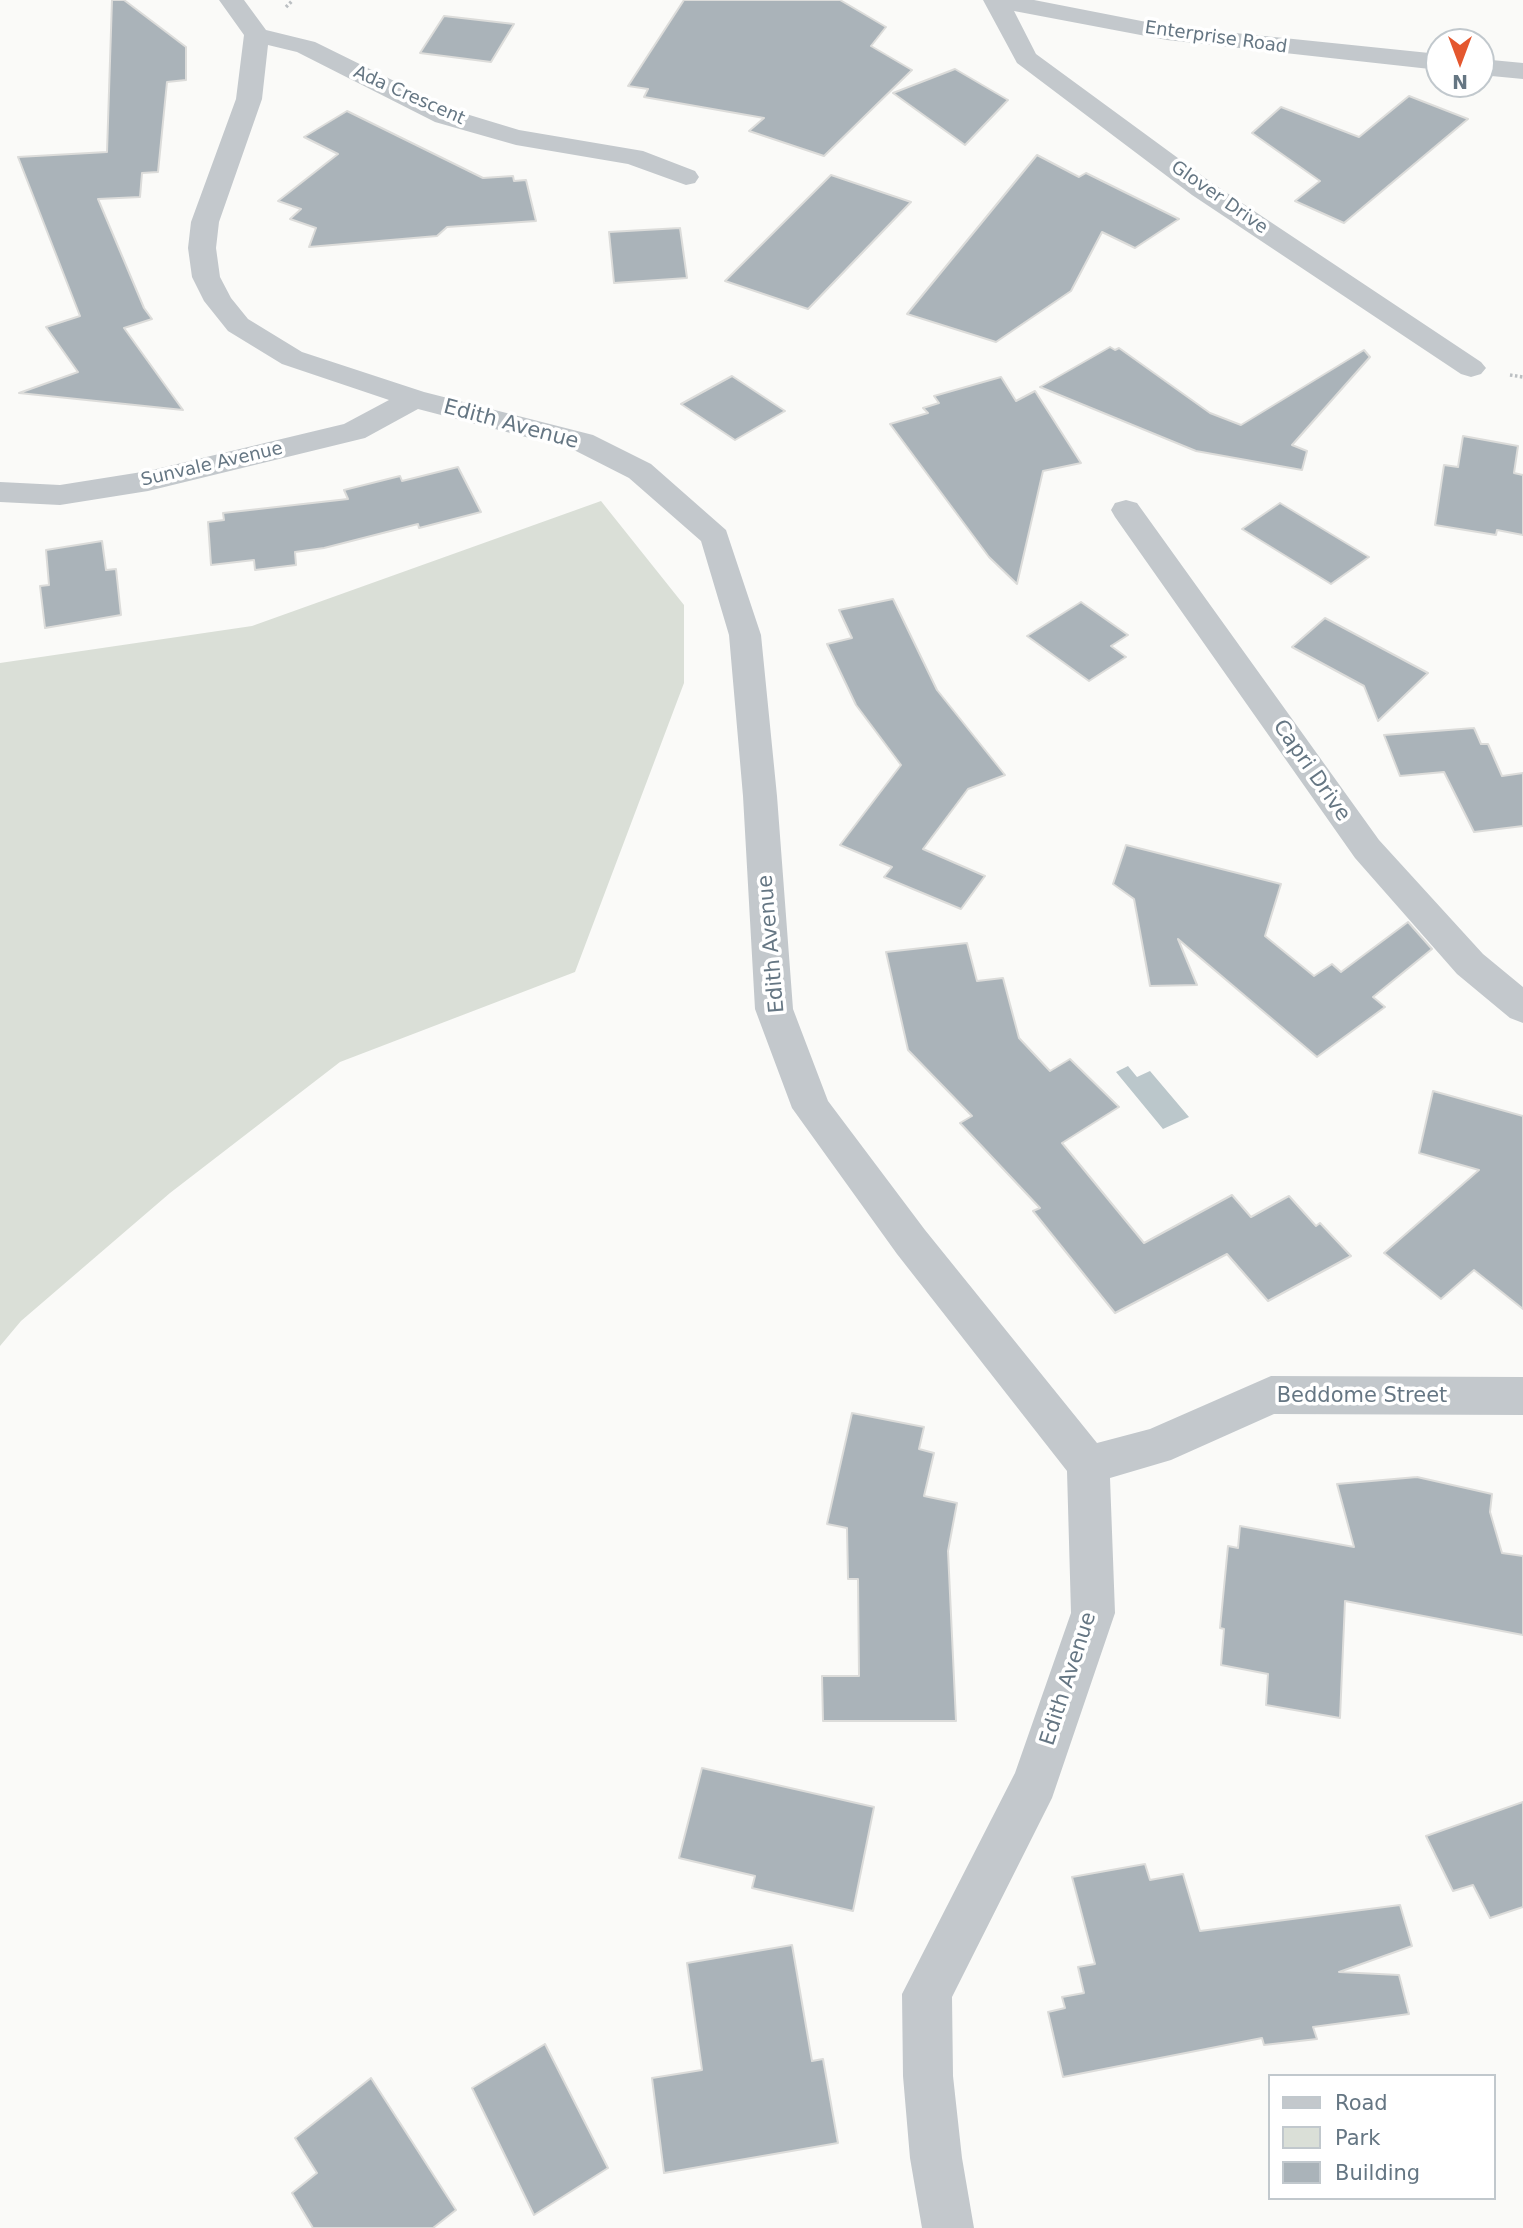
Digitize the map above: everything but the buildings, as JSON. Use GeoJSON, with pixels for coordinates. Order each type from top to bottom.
{"type":"FeatureCollection","features":[{"type":"Feature","properties":{"kind":"street"},"geometry":{"type":"LineString","coordinates":[[230,0],[257,35]]}},
{"type":"Feature","properties":{"kind":"street","name":"Enterprise Road"},"geometry":{"type":"LineString","coordinates":[[995,0],[1167,33],[1425,61]]}},
{"type":"Feature","properties":{"kind":"street","name":"Glover Drive"},"geometry":{"type":"LineString","coordinates":[[995,0],[1027,58],[1202,189],[1471,368]]}},
{"type":"Feature","properties":{"kind":"street","name":"Ada Crescent"},"geometry":{"type":"LineString","coordinates":[[257,35],[306,47],[444,116],[516,137],[634,157],[686,177]]}},
{"type":"Feature","properties":{"kind":"street","name":"Edith Avenue"},"geometry":{"type":"LineString","coordinates":[[257,35],[249,99],[205,222],[202,248],[206,276],[219,301],[238,325],[292,358],[414,398],[582,442],[640,471],[715,537],[745,635],[760,796],[774,1009],[811,1108],[911,1242],[1087,1465],[1093,1613],[1035,1782],[927,1994],[929,2090],[936,2158],[948,2228]]}},
{"type":"Feature","properties":{"kind":"street"},"geometry":{"type":"LineString","coordinates":[[1495,68],[1523,71]]}},
{"type":"Feature","properties":{"kind":"street","name":"Sunvale Avenue"},"geometry":{"type":"LineString","coordinates":[[0,492],[60,495],[148,481],[354,431],[414,398]]}},
{"type":"Feature","properties":{"kind":"street","name":"Capri Drive"},"geometry":{"type":"LineString","coordinates":[[1126,510],[1367,849],[1470,964],[1523,1008]]}},
{"type":"Feature","properties":{"kind":"street","name":"Beddome Street"},"geometry":{"type":"LineString","coordinates":[[1087,1465],[1156,1446],[1271,1395],[1523,1396]]}},
{"type":"Feature","properties":{"kind":"green space"},"geometry":{"type":"Polygon","coordinates":[[[601,501],[684,605],[684,683],[575,972],[340,1062],[170,1193],[21,1321],[0,1346],[0,663],[252,626],[601,501]]]}},
{"type":"Feature","properties":{"kind":"shaded area"},"geometry":{"type":"Polygon","coordinates":[[[1128,1066],[1137,1077],[1150,1071],[1189,1117],[1163,1129],[1116,1072],[1128,1066]]]}}]}
